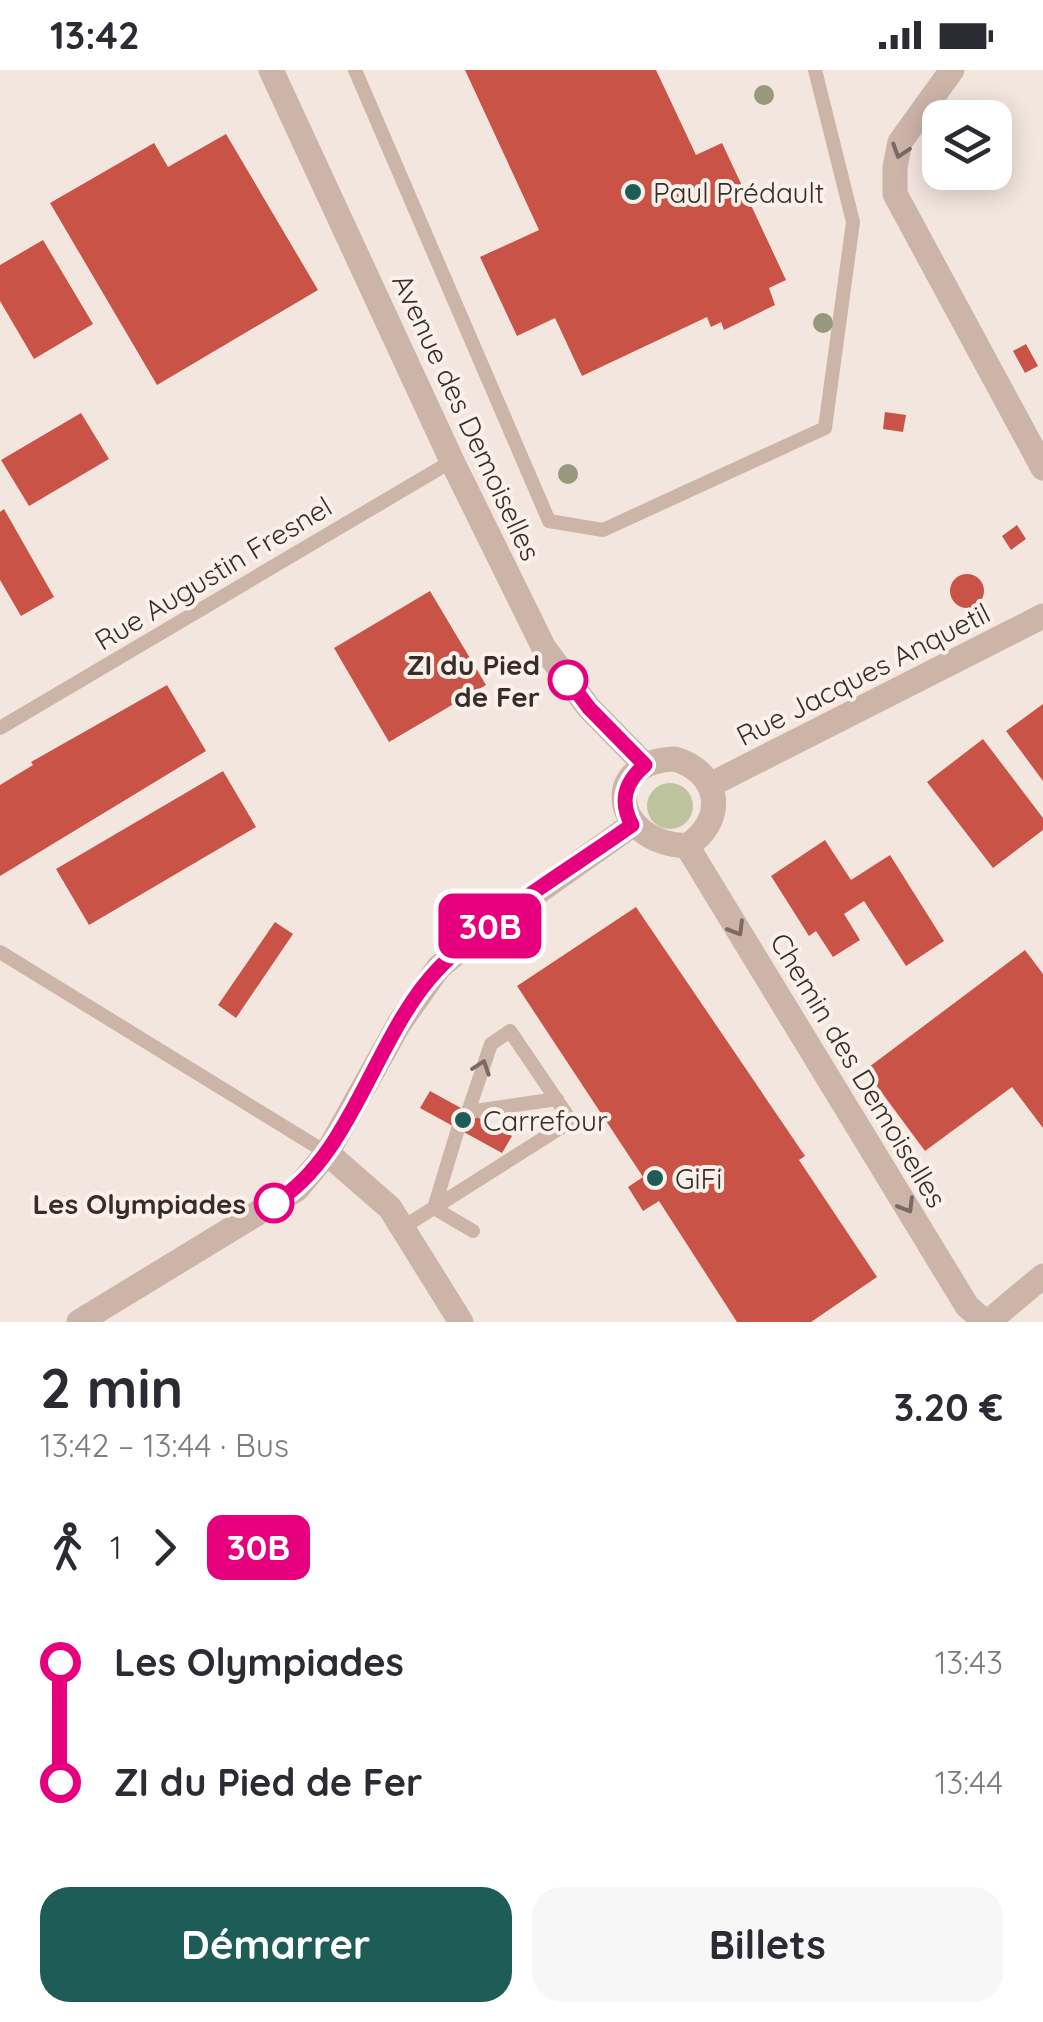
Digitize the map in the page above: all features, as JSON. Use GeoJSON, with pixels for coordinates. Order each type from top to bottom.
{"type":"FeatureCollection","features":[{"type":"Feature","properties":{"kind":"street","name":"Avenue des Demoiselles"},"geometry":{"type":"LineString","coordinates":[[271,70],[544,648],[589,708],[645,765]]}},
{"type":"Feature","properties":{"kind":"street"},"geometry":{"type":"LineString","coordinates":[[952,70],[900,142],[894,167],[895,194],[1043,468]]}},
{"type":"Feature","properties":{"kind":"street","name":"Rue Jacques Anquetil"},"geometry":{"type":"LineString","coordinates":[[710,785],[1043,616]]}},
{"type":"Feature","properties":{"kind":"street"},"geometry":{"type":"LineString","coordinates":[[660,760],[689,764],[702,772],[710,785],[713,814],[708,827],[686,846],[656,840],[632,825],[624,811],[628,783],[645,765],[660,760]]}},
{"type":"Feature","properties":{"kind":"street"},"geometry":{"type":"LineString","coordinates":[[79,1322],[297,1190],[327,1152],[398,1024],[439,968],[490,926],[632,825]]}},
{"type":"Feature","properties":{"kind":"street","name":"Chemin des Demoiselles"},"geometry":{"type":"LineString","coordinates":[[686,846],[967,1306],[987,1322]]}},
{"type":"Feature","properties":{"kind":"street"},"geometry":{"type":"LineString","coordinates":[[327,1152],[390,1208],[461,1322]]}},
{"type":"Feature","properties":{"kind":"street"},"geometry":{"type":"LineString","coordinates":[[987,1322],[1043,1276]]}},
{"type":"Feature","properties":{"kind":"lane"},"geometry":{"type":"LineString","coordinates":[[354,70],[549,521],[603,530],[825,428],[853,222],[815,70]]}},
{"type":"Feature","properties":{"kind":"lane","name":"Rue Augustin Fresnel"},"geometry":{"type":"LineString","coordinates":[[0,728],[452,460]]}},
{"type":"Feature","properties":{"kind":"lane"},"geometry":{"type":"LineString","coordinates":[[0,952],[327,1152]]}},
{"type":"Feature","properties":{"kind":"lane"},"geometry":{"type":"LineString","coordinates":[[402,1228],[573,1123],[510,1031],[491,1044],[468,1112],[556,1099]]}},
{"type":"Feature","properties":{"kind":"lane"},"geometry":{"type":"LineString","coordinates":[[434,1208],[458,1129]]}},
{"type":"Feature","properties":{"kind":"lane"},"geometry":{"type":"LineString","coordinates":[[434,1208],[473,1230]]}},
{"type":"Feature","properties":{"kind":"green space"},"geometry":{"type":"Polygon","coordinates":[[[670,783],[686,790],[693,806],[686,822],[670,829],[654,822],[647,806],[654,790],[670,783]]]}},
{"type":"Feature","properties":{"kind":"building","name":"Paul Prédault"},"geometry":{"type":"Polygon","coordinates":[[[465,70],[656,70],[696,155],[722,143],[786,280],[769,288],[775,305],[724,330],[721,322],[711,327],[707,317],[582,376],[555,318],[517,336],[480,257],[539,230],[465,70]]]}},
{"type":"Feature","properties":{"kind":"building"},"geometry":{"type":"Polygon","coordinates":[[[226,134],[318,290],[157,385],[50,203],[154,143],[168,167],[226,134]]]}},
{"type":"Feature","properties":{"kind":"building"},"geometry":{"type":"Polygon","coordinates":[[[43,240],[93,324],[34,359],[0,301],[0,265],[43,240]]]}},
{"type":"Feature","properties":{"kind":"building"},"geometry":{"type":"Polygon","coordinates":[[[1026,344],[1038,366],[1025,373],[1013,351],[1026,344]]]}},
{"type":"Feature","properties":{"kind":"building"},"geometry":{"type":"Polygon","coordinates":[[[885,412],[906,415],[903,432],[883,429],[885,412]]]}},
{"type":"Feature","properties":{"kind":"building"},"geometry":{"type":"Polygon","coordinates":[[[81,413],[109,459],[29,506],[1,460],[81,413]]]}},
{"type":"Feature","properties":{"kind":"building"},"geometry":{"type":"Polygon","coordinates":[[[4,509],[54,597],[21,616],[0,580],[0,512],[4,509]]]}},
{"type":"Feature","properties":{"kind":"building"},"geometry":{"type":"Polygon","coordinates":[[[1017,525],[1026,539],[1011,550],[1002,536],[1017,525]]]}},
{"type":"Feature","properties":{"kind":"building"},"geometry":{"type":"Polygon","coordinates":[[[967,574],[979,579],[984,591],[979,603],[967,608],[955,603],[950,591],[955,579],[967,574]]]}},
{"type":"Feature","properties":{"kind":"building"},"geometry":{"type":"Polygon","coordinates":[[[430,591],[486,685],[389,742],[334,648],[430,591]]]}},
{"type":"Feature","properties":{"kind":"building"},"geometry":{"type":"Polygon","coordinates":[[[167,685],[206,751],[0,876],[0,785],[33,765],[31,762],[167,685]]]}},
{"type":"Feature","properties":{"kind":"building"},"geometry":{"type":"Polygon","coordinates":[[[1043,704],[1043,781],[1006,731],[1043,704]]]}},
{"type":"Feature","properties":{"kind":"building"},"geometry":{"type":"Polygon","coordinates":[[[983,739],[1043,818],[1043,830],[993,868],[927,782],[983,739]]]}},
{"type":"Feature","properties":{"kind":"building"},"geometry":{"type":"Polygon","coordinates":[[[223,771],[256,827],[89,925],[56,869],[223,771]]]}},
{"type":"Feature","properties":{"kind":"building"},"geometry":{"type":"Polygon","coordinates":[[[825,840],[851,880],[890,855],[944,941],[906,966],[864,901],[844,914],[860,940],[833,957],[816,931],[809,936],[771,876],[825,840]]]}},
{"type":"Feature","properties":{"kind":"building"},"geometry":{"type":"Polygon","coordinates":[[[636,907],[805,1156],[799,1160],[877,1277],[811,1322],[737,1322],[659,1201],[643,1211],[628,1187],[643,1177],[517,986],[636,907]]]}},
{"type":"Feature","properties":{"kind":"building"},"geometry":{"type":"Polygon","coordinates":[[[275,922],[293,934],[236,1018],[218,1005],[275,922]]]}},
{"type":"Feature","properties":{"kind":"building"},"geometry":{"type":"Polygon","coordinates":[[[1025,950],[1043,974],[1043,1128],[1012,1087],[925,1151],[865,1070],[1025,950]]]}},
{"type":"Feature","properties":{"kind":"building","name":"Carrefour"},"geometry":{"type":"Polygon","coordinates":[[[430,1091],[512,1136],[502,1153],[420,1108],[430,1091]]]}},
{"type":"Feature","properties":{"kind":"bus line","name":"30B"},"geometry":{"type":"LineString","coordinates":[[274,1203],[297,1190],[327,1152],[398,1024],[439,968],[490,926],[632,825],[624,811],[624,795],[628,783],[645,765],[589,708],[568,680]]}},
{"type":"Feature","properties":{"kind":"place","name":"Paul Prédault"},"geometry":{"type":"Point","coordinates":[633,192]}},
{"type":"Feature","properties":{"kind":"place","name":"ZI du Pied de Fer"},"geometry":{"type":"Point","coordinates":[568,680]}},
{"type":"Feature","properties":{"kind":"place","name":"Carrefour"},"geometry":{"type":"Point","coordinates":[463,1120]}},
{"type":"Feature","properties":{"kind":"place","name":"GiFi"},"geometry":{"type":"Point","coordinates":[655,1178]}},
{"type":"Feature","properties":{"kind":"place","name":"Les Olympiades"},"geometry":{"type":"Point","coordinates":[274,1203]}}]}
